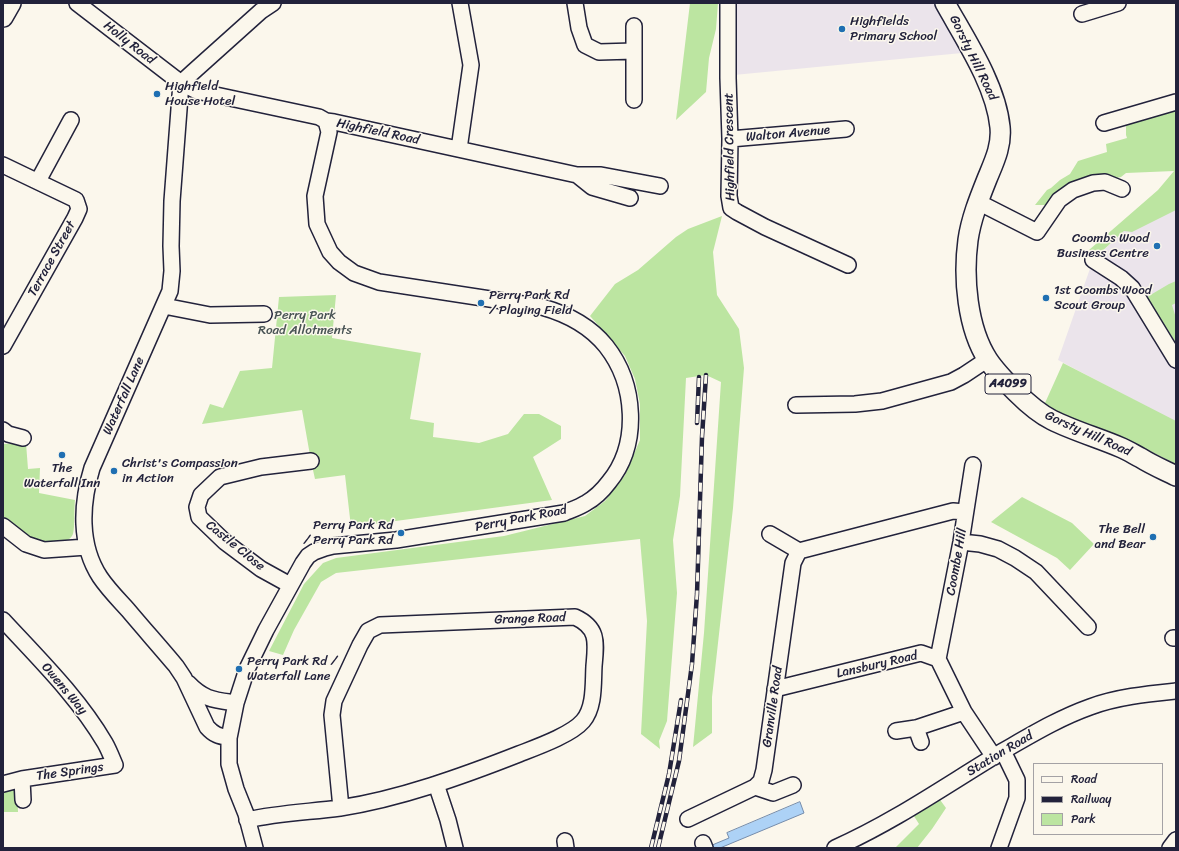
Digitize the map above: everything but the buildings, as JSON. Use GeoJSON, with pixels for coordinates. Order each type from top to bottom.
{"type":"FeatureCollection","features":[{"type":"Feature","properties":{"kind":"main road"},"geometry":{"type":"LineString","coordinates":[[3,16],[10,3]]}},
{"type":"Feature","properties":{"kind":"main road","name":"Gorsty Hill Road"},"geometry":{"type":"LineString","coordinates":[[945,3],[988,83],[998,112],[1000,128],[999,147],[978,202],[968,240],[966,282],[969,309],[983,351],[988,360],[1010,386],[1027,403],[1039,412],[1053,420],[1124,448],[1176,476]]}},
{"type":"Feature","properties":{"kind":"street","name":"Holly Road"},"geometry":{"type":"LineString","coordinates":[[77,3],[181,83]]}},
{"type":"Feature","properties":{"kind":"street"},"geometry":{"type":"LineString","coordinates":[[181,83],[255,16],[273,3]]}},
{"type":"Feature","properties":{"kind":"street"},"geometry":{"type":"LineString","coordinates":[[459,149],[472,66],[460,3]]}},
{"type":"Feature","properties":{"kind":"street"},"geometry":{"type":"LineString","coordinates":[[575,3],[579,28],[584,45],[599,52],[634,51]]}},
{"type":"Feature","properties":{"kind":"street","name":"Highfield Crescent"},"geometry":{"type":"LineString","coordinates":[[728,3],[730,139],[729,196],[731,208],[764,227],[848,265]]}},
{"type":"Feature","properties":{"kind":"street"},"geometry":{"type":"LineString","coordinates":[[1082,14],[1118,3]]}},
{"type":"Feature","properties":{"kind":"street"},"geometry":{"type":"LineString","coordinates":[[634,26],[634,100]]}},
{"type":"Feature","properties":{"kind":"street","name":"Highfield Road"},"geometry":{"type":"LineString","coordinates":[[181,83],[197,91],[319,117],[326,121],[577,175]]}},
{"type":"Feature","properties":{"kind":"street","name":"Waterfall Lane"},"geometry":{"type":"LineString","coordinates":[[181,83],[172,201],[172,271],[170,291],[92,468],[85,498],[83,525],[91,559],[101,578],[176,666],[184,678],[207,727],[212,733],[229,738]]}},
{"type":"Feature","properties":{"kind":"street"},"geometry":{"type":"LineString","coordinates":[[1104,123],[1176,102]]}},
{"type":"Feature","properties":{"kind":"street"},"geometry":{"type":"LineString","coordinates":[[38,181],[71,120]]}},
{"type":"Feature","properties":{"kind":"street","name":"Perry Park Road"},"geometry":{"type":"LineString","coordinates":[[229,738],[236,703],[247,670],[290,585],[308,556],[325,548],[403,538],[564,513],[587,503],[604,488],[614,476],[622,462],[628,444],[631,422],[630,403],[622,374],[605,345],[592,332],[570,317],[542,307],[379,282],[354,273],[339,262],[330,252],[317,224],[315,196],[329,132],[326,121]]}},
{"type":"Feature","properties":{"kind":"street","name":"Walton Avenue"},"geometry":{"type":"LineString","coordinates":[[730,139],[846,129]]}},
{"type":"Feature","properties":{"kind":"street","name":"Terrace Street"},"geometry":{"type":"LineString","coordinates":[[3,165],[76,200],[79,209],[3,346]]}},
{"type":"Feature","properties":{"kind":"street"},"geometry":{"type":"LineString","coordinates":[[577,175],[601,175],[660,186]]}},
{"type":"Feature","properties":{"kind":"street"},"geometry":{"type":"LineString","coordinates":[[577,175],[592,187],[630,198]]}},
{"type":"Feature","properties":{"kind":"street"},"geometry":{"type":"LineString","coordinates":[[978,202],[1037,232],[1059,200],[1073,190],[1105,182],[1122,190]]}},
{"type":"Feature","properties":{"kind":"street"},"geometry":{"type":"LineString","coordinates":[[1093,260],[1121,278],[1132,288],[1176,360]]}},
{"type":"Feature","properties":{"kind":"street"},"geometry":{"type":"LineString","coordinates":[[164,306],[210,315],[264,314]]}},
{"type":"Feature","properties":{"kind":"street"},"geometry":{"type":"LineString","coordinates":[[796,405],[855,404],[882,401],[951,382],[988,360]]}},
{"type":"Feature","properties":{"kind":"street"},"geometry":{"type":"LineString","coordinates":[[3,430],[8,434],[23,438]]}},
{"type":"Feature","properties":{"kind":"street","name":"Castle Close"},"geometry":{"type":"LineString","coordinates":[[290,585],[260,569],[225,542],[199,517],[197,507],[201,495],[220,477],[261,467],[311,461]]}},
{"type":"Feature","properties":{"kind":"street","name":"Coombe Hill"},"geometry":{"type":"LineString","coordinates":[[938,659],[961,542],[973,464]]}},
{"type":"Feature","properties":{"kind":"street"},"geometry":{"type":"LineString","coordinates":[[770,534],[799,551],[953,511],[965,512]]}},
{"type":"Feature","properties":{"kind":"street"},"geometry":{"type":"LineString","coordinates":[[3,526],[26,544],[44,550],[87,547]]}},
{"type":"Feature","properties":{"kind":"street"},"geometry":{"type":"LineString","coordinates":[[961,542],[980,544],[998,549],[1021,561],[1036,572],[1088,627]]}},
{"type":"Feature","properties":{"kind":"street","name":"Granville Road"},"geometry":{"type":"LineString","coordinates":[[755,787],[761,781],[764,770],[794,563],[799,551]]}},
{"type":"Feature","properties":{"kind":"street","name":"Grange Road"},"geometry":{"type":"LineString","coordinates":[[247,820],[264,816],[341,808],[385,799],[496,764],[540,746],[573,730],[584,720],[591,705],[596,642],[591,629],[584,621],[575,617],[380,625],[368,630],[334,701],[332,715],[341,808]]}},
{"type":"Feature","properties":{"kind":"street","name":"Owens Way"},"geometry":{"type":"LineString","coordinates":[[3,620],[64,685],[105,744],[115,765]]}},
{"type":"Feature","properties":{"kind":"street","name":"Lansbury Road"},"geometry":{"type":"LineString","coordinates":[[775,689],[921,653],[938,659]]}},
{"type":"Feature","properties":{"kind":"street"},"geometry":{"type":"LineString","coordinates":[[938,659],[964,712],[999,754],[1017,780],[1017,798],[999,848]]}},
{"type":"Feature","properties":{"kind":"street","name":"Waterfall Lane"},"geometry":{"type":"LineString","coordinates":[[184,678],[196,691],[210,699],[236,703]]}},
{"type":"Feature","properties":{"kind":"street","name":"Station Road"},"geometry":{"type":"LineString","coordinates":[[835,848],[881,825],[1046,726],[1089,707],[1124,698],[1176,691]]}},
{"type":"Feature","properties":{"kind":"street"},"geometry":{"type":"LineString","coordinates":[[896,731],[919,735],[964,712]]}},
{"type":"Feature","properties":{"kind":"street"},"geometry":{"type":"LineString","coordinates":[[229,738],[230,764],[236,789],[255,848]]}},
{"type":"Feature","properties":{"kind":"street","name":"The Springs"},"geometry":{"type":"LineString","coordinates":[[23,800],[22,779],[115,765]]}},
{"type":"Feature","properties":{"kind":"street"},"geometry":{"type":"LineString","coordinates":[[3,784],[22,779]]}},
{"type":"Feature","properties":{"kind":"street"},"geometry":{"type":"LineString","coordinates":[[436,784],[448,820],[455,848]]}},
{"type":"Feature","properties":{"kind":"street"},"geometry":{"type":"LineString","coordinates":[[688,819],[755,787],[773,793],[794,785]]}},
{"type":"Feature","properties":{"kind":"street"},"geometry":{"type":"LineString","coordinates":[[1170,848],[1176,840]]}},
{"type":"Feature","properties":{"kind":"shaded area","name":"Highfields Primary School"},"geometry":{"type":"Polygon","coordinates":[[[735,3],[935,3],[962,53],[734,75],[735,3]]]}},
{"type":"Feature","properties":{"kind":"shaded area"},"geometry":{"type":"Polygon","coordinates":[[[1176,188],[1176,422],[1058,360],[1093,260],[1140,216],[1176,188]]]}},
{"type":"Feature","properties":{"kind":"green space"},"geometry":{"type":"Polygon","coordinates":[[[690,3],[718,3],[716,29],[709,58],[706,92],[676,120],[690,3]]]}},
{"type":"Feature","properties":{"kind":"green space"},"geometry":{"type":"Polygon","coordinates":[[[1175,110],[1176,210],[1132,232],[1124,231],[1099,254],[1089,250],[1158,190],[1174,171],[1126,173],[1121,177],[1111,179],[1105,175],[1094,176],[1049,205],[1035,205],[1047,190],[1070,174],[1078,161],[1107,152],[1106,144],[1127,138],[1126,126],[1175,110]]]}},
{"type":"Feature","properties":{"kind":"green space"},"geometry":{"type":"Polygon","coordinates":[[[722,216],[713,252],[717,295],[739,329],[744,368],[733,508],[712,697],[712,733],[693,747],[704,633],[721,382],[706,375],[686,378],[680,496],[673,540],[677,593],[667,721],[659,741],[660,749],[641,734],[647,621],[640,539],[336,573],[321,582],[294,630],[283,655],[269,651],[304,584],[323,563],[336,558],[504,536],[585,516],[605,501],[625,475],[640,440],[640,404],[635,379],[625,356],[590,316],[615,284],[638,270],[676,237],[688,229],[722,216]]]}},
{"type":"Feature","properties":{"kind":"green space"},"geometry":{"type":"Polygon","coordinates":[[[1176,281],[1176,303],[1172,305],[1176,318],[1176,343],[1147,297],[1176,281]]]}},
{"type":"Feature","properties":{"kind":"green space","name":"Perry Park Road Allotments"},"geometry":{"type":"Polygon","coordinates":[[[336,295],[332,338],[421,353],[410,419],[434,423],[433,437],[479,443],[508,434],[524,414],[539,414],[561,426],[561,439],[533,457],[552,500],[351,527],[345,475],[315,479],[302,410],[202,424],[210,404],[223,408],[240,371],[272,368],[279,297],[336,295]]]}},
{"type":"Feature","properties":{"kind":"green space"},"geometry":{"type":"Polygon","coordinates":[[[1063,363],[1176,421],[1176,464],[1150,451],[1057,412],[1045,403],[1063,363]]]}},
{"type":"Feature","properties":{"kind":"green space"},"geometry":{"type":"Polygon","coordinates":[[[26,443],[28,469],[40,468],[39,493],[75,500],[73,534],[66,541],[48,543],[33,539],[3,517],[3,444],[26,443]]]}},
{"type":"Feature","properties":{"kind":"green space"},"geometry":{"type":"Polygon","coordinates":[[[1022,497],[1072,523],[1094,544],[1070,570],[1057,558],[991,522],[1022,497]]]}},
{"type":"Feature","properties":{"kind":"green space"},"geometry":{"type":"Polygon","coordinates":[[[17,787],[18,812],[3,812],[3,789],[17,787]]]}},
{"type":"Feature","properties":{"kind":"green space"},"geometry":{"type":"Polygon","coordinates":[[[938,797],[946,808],[917,848],[895,848],[919,824],[912,813],[938,797]]]}},
{"type":"Feature","properties":{"kind":"water"},"geometry":{"type":"Polygon","coordinates":[[[800,802],[804,813],[720,848],[705,848],[729,838],[727,833],[800,802]]]}},
{"type":"Feature","properties":{"kind":"railway"},"geometry":{"type":"LineString","coordinates":[[658,848],[679,761],[692,664],[697,594],[702,437],[706,375]]}},
{"type":"Feature","properties":{"kind":"railway"},"geometry":{"type":"LineString","coordinates":[[697,423],[699,377]]}},
{"type":"Feature","properties":{"kind":"railway"},"geometry":{"type":"LineString","coordinates":[[651,848],[669,774],[681,700]]}},
{"type":"Feature","properties":{"kind":"place","name":"Highfields Primary School"},"geometry":{"type":"Point","coordinates":[842,29]}},
{"type":"Feature","properties":{"kind":"place","name":"Highfield House Hotel"},"geometry":{"type":"Point","coordinates":[157,94]}},
{"type":"Feature","properties":{"kind":"place","name":"Coombs Wood Business Centre"},"geometry":{"type":"Point","coordinates":[1157,246]}},
{"type":"Feature","properties":{"kind":"place","name":"1st Coombs Wood Scout Group"},"geometry":{"type":"Point","coordinates":[1046,298]}},
{"type":"Feature","properties":{"kind":"place","name":"Perry Park Rd / Playing Field"},"geometry":{"type":"Point","coordinates":[481,303]}},
{"type":"Feature","properties":{"kind":"place","name":"The Waterfall Inn"},"geometry":{"type":"Point","coordinates":[62,455]}},
{"type":"Feature","properties":{"kind":"place","name":"Christ's Compassion in Action"},"geometry":{"type":"Point","coordinates":[114,471]}},
{"type":"Feature","properties":{"kind":"place","name":"Perry Park Rd / Perry Park Rd"},"geometry":{"type":"Point","coordinates":[401,533]}},
{"type":"Feature","properties":{"kind":"place","name":"The Bell and Bear"},"geometry":{"type":"Point","coordinates":[1153,537]}},
{"type":"Feature","properties":{"kind":"place","name":"Perry Park Rd / Waterfall Lane"},"geometry":{"type":"Point","coordinates":[239,669]}}]}
